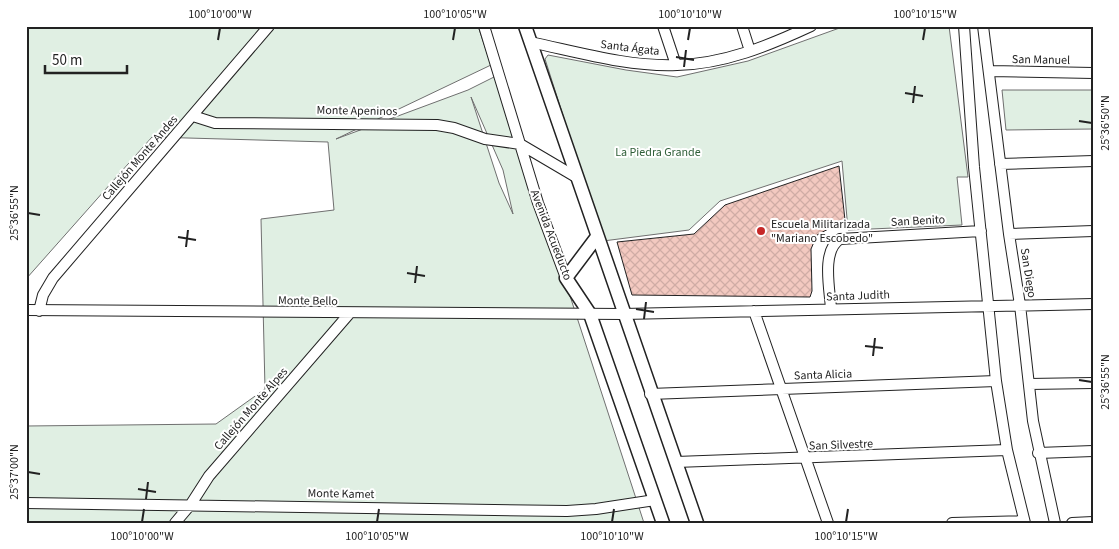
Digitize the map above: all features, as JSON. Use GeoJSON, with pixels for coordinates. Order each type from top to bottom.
{"type":"FeatureCollection","features":[{"type":"Feature","properties":{"kind":"street","name":"Callejón Monte Andes"},"geometry":{"type":"LineString","coordinates":[[39,311],[43,294],[53,278],[270,26]]}},
{"type":"Feature","properties":{"kind":"street","name":"Avenida Acueducto"},"geometry":{"type":"LineString","coordinates":[[484,26],[520,144],[566,278],[590,314],[662,523]]}},
{"type":"Feature","properties":{"kind":"street"},"geometry":{"type":"LineString","coordinates":[[525,26],[596,238],[697,523]]}},
{"type":"Feature","properties":{"kind":"street"},"geometry":{"type":"LineString","coordinates":[[663,26],[676,65]]}},
{"type":"Feature","properties":{"kind":"street"},"geometry":{"type":"LineString","coordinates":[[742,26],[750,51]]}},
{"type":"Feature","properties":{"kind":"street","name":"Santa Ágata"},"geometry":{"type":"LineString","coordinates":[[530,42],[618,60],[676,65],[722,59],[750,51],[811,26]]}},
{"type":"Feature","properties":{"kind":"street"},"geometry":{"type":"LineString","coordinates":[[952,523],[1024,522],[1007,450],[996,381],[974,168],[964,26]]}},
{"type":"Feature","properties":{"kind":"street","name":"San Diego"},"geometry":{"type":"LineString","coordinates":[[983,26],[1038,453],[1055,523]]}},
{"type":"Feature","properties":{"kind":"street","name":"San Manuel"},"geometry":{"type":"LineString","coordinates":[[989,71],[1093,73]]}},
{"type":"Feature","properties":{"kind":"street","name":"Monte Apeninos"},"geometry":{"type":"LineString","coordinates":[[193,116],[215,122],[437,125],[454,128],[484,139],[520,144]]}},
{"type":"Feature","properties":{"kind":"street"},"geometry":{"type":"LineString","coordinates":[[520,144],[576,177]]}},
{"type":"Feature","properties":{"kind":"street"},"geometry":{"type":"LineString","coordinates":[[1000,164],[1093,161]]}},
{"type":"Feature","properties":{"kind":"street","name":"San Benito"},"geometry":{"type":"LineString","coordinates":[[831,309],[829,262],[835,242],[840,239],[981,231]]}},
{"type":"Feature","properties":{"kind":"street"},"geometry":{"type":"LineString","coordinates":[[1009,234],[1093,231]]}},
{"type":"Feature","properties":{"kind":"street"},"geometry":{"type":"LineString","coordinates":[[566,278],[596,238]]}},
{"type":"Feature","properties":{"kind":"street","name":"Santa Judith"},"geometry":{"type":"LineString","coordinates":[[623,314],[1093,304]]}},
{"type":"Feature","properties":{"kind":"street","name":"Monte Bello"},"geometry":{"type":"LineString","coordinates":[[26,310],[349,314],[623,314]]}},
{"type":"Feature","properties":{"kind":"street"},"geometry":{"type":"LineString","coordinates":[[754,311],[828,523]]}},
{"type":"Feature","properties":{"kind":"street","name":"Callejón Monte Alpes"},"geometry":{"type":"LineString","coordinates":[[175,523],[191,504],[209,476],[349,314]]}},
{"type":"Feature","properties":{"kind":"street","name":"Santa Alicia"},"geometry":{"type":"LineString","coordinates":[[650,394],[996,381]]}},
{"type":"Feature","properties":{"kind":"street"},"geometry":{"type":"LineString","coordinates":[[1029,384],[1093,383]]}},
{"type":"Feature","properties":{"kind":"street","name":"San Silvestre"},"geometry":{"type":"LineString","coordinates":[[676,462],[806,459],[1007,450]]}},
{"type":"Feature","properties":{"kind":"street"},"geometry":{"type":"LineString","coordinates":[[1038,453],[1093,451]]}},
{"type":"Feature","properties":{"kind":"street","name":"Monte Kamet"},"geometry":{"type":"LineString","coordinates":[[26,502],[567,511],[596,509],[655,500]]}},
{"type":"Feature","properties":{"kind":"street"},"geometry":{"type":"LineString","coordinates":[[1072,523],[1093,522]]}},
{"type":"Feature","properties":{"kind":"green space"},"geometry":{"type":"Polygon","coordinates":[[[30,26],[478,26],[491,65],[336,139],[468,90],[498,75],[644,523],[26,523],[26,426],[216,424],[265,389],[261,219],[334,210],[328,142],[152,137],[26,279],[26,31],[30,26]],[[471,97],[499,183],[513,214],[503,170],[471,97]]]}},
{"type":"Feature","properties":{"kind":"green space","name":"La Piedra Grande"},"geometry":{"type":"Polygon","coordinates":[[[845,26],[949,26],[968,177],[957,177],[962,225],[848,230],[842,161],[720,201],[689,230],[603,241],[545,59],[548,55],[626,70],[677,77],[748,61],[845,26]]]}},
{"type":"Feature","properties":{"kind":"green space"},"geometry":{"type":"Polygon","coordinates":[[[1002,90],[1093,90],[1093,129],[1006,130],[1002,90]]]}},
{"type":"Feature","properties":{"kind":"building","name":"Escuela Militarizada \"Mariano Escobedo\""},"geometry":{"type":"Polygon","coordinates":[[[839,166],[845,220],[817,235],[811,249],[812,291],[810,297],[632,295],[617,242],[694,234],[725,205],[839,166]]]}},
{"type":"Feature","properties":{"kind":"place","name":"Escuela Militarizada \"Mariano Escobedo\""},"geometry":{"type":"Point","coordinates":[761,231]}}]}
